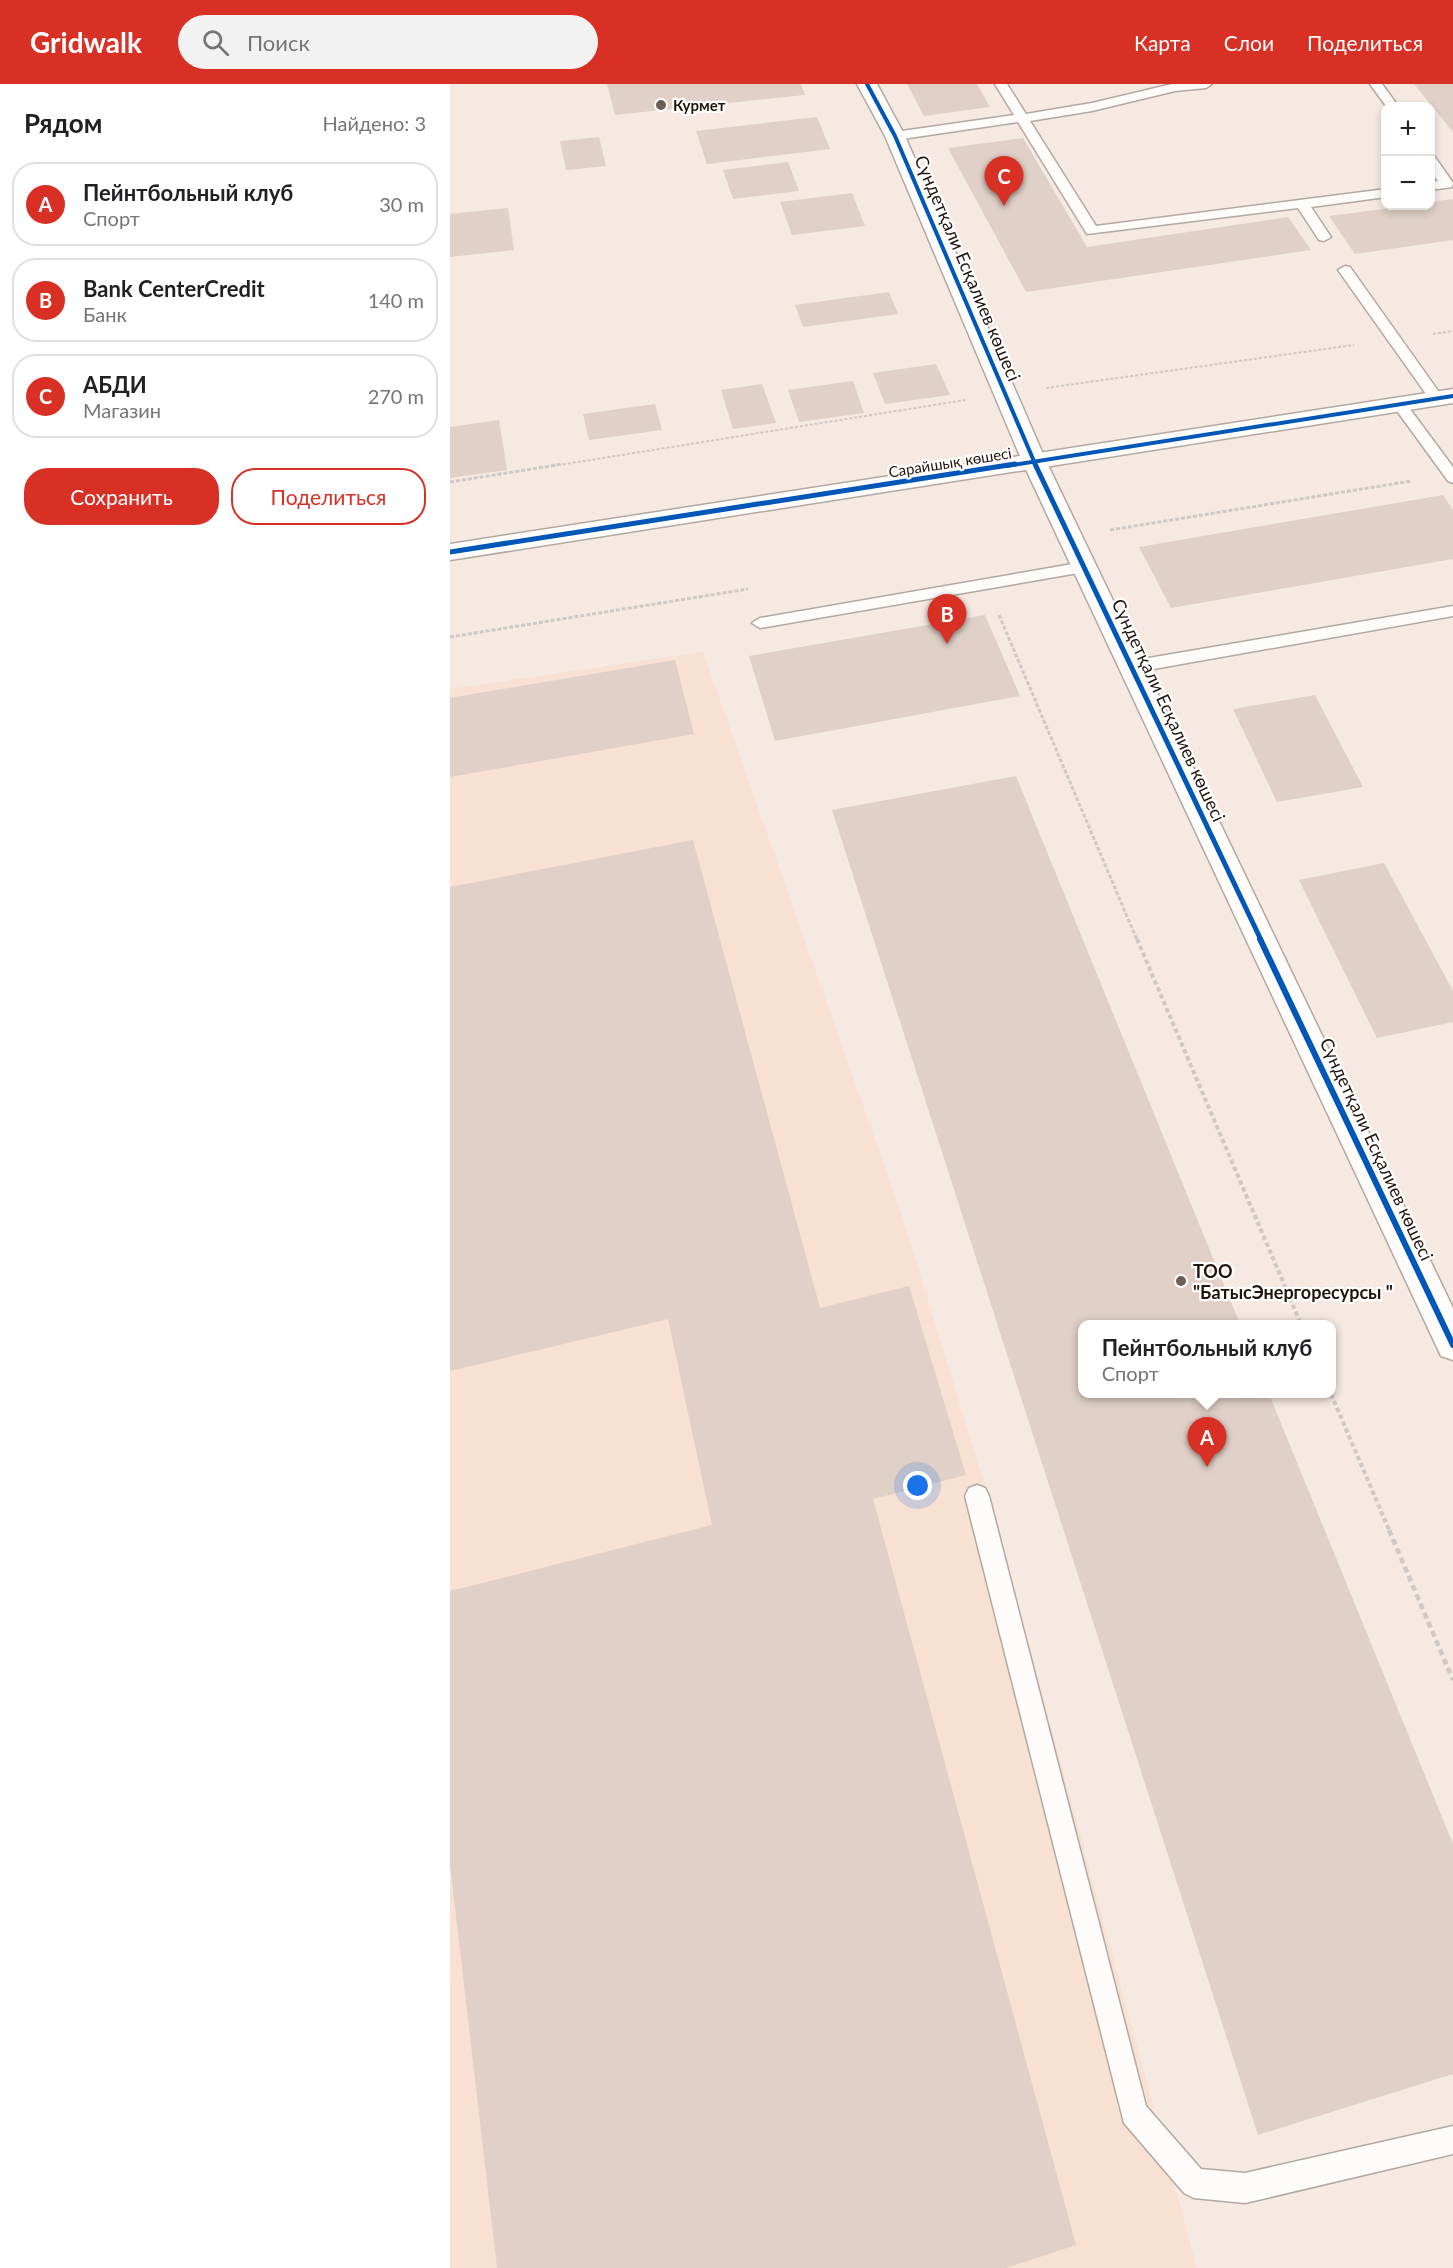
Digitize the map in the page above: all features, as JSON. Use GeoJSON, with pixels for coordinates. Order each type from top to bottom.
{"type":"FeatureCollection","features":[{"type":"Feature","properties":{"kind":"street","name":"Сүндетқали Есқалиев көшесі"},"geometry":{"type":"LineString","coordinates":[[867,84],[894,136],[1034,461],[1453,1345]]}},
{"type":"Feature","properties":{"kind":"street","name":"Сарайшық көшесі"},"geometry":{"type":"LineString","coordinates":[[450,552],[1444,397]]}},
{"type":"Feature","properties":{"kind":"lane"},"geometry":{"type":"LineString","coordinates":[[1001,84],[1092,231],[1302,204],[1320,232],[1303,204],[1381,194]]}},
{"type":"Feature","properties":{"kind":"lane"},"geometry":{"type":"LineString","coordinates":[[894,136],[1092,107],[1175,87],[1206,84]]}},
{"type":"Feature","properties":{"kind":"lane"},"geometry":{"type":"LineString","coordinates":[[1376,84],[1389,102]]}},
{"type":"Feature","properties":{"kind":"lane"},"geometry":{"type":"LineString","coordinates":[[1435,166],[1447,184],[1435,186]]}},
{"type":"Feature","properties":{"kind":"lane"},"geometry":{"type":"LineString","coordinates":[[1345,270],[1394,339],[1444,397]]}},
{"type":"Feature","properties":{"kind":"lane"},"geometry":{"type":"LineString","coordinates":[[1399,404],[1453,478]]}},
{"type":"Feature","properties":{"kind":"lane"},"geometry":{"type":"LineString","coordinates":[[760,624],[1084,567]]}},
{"type":"Feature","properties":{"kind":"lane"},"geometry":{"type":"LineString","coordinates":[[1131,667],[1453,611]]}},
{"type":"Feature","properties":{"kind":"lane"},"geometry":{"type":"LineString","coordinates":[[977,1496],[1134,2113],[1194,2184],[1245,2188],[1453,2140]]}},
{"type":"Feature","properties":{"kind":"path"},"geometry":{"type":"LineString","coordinates":[[450,482],[1005,393],[1453,331]]}},
{"type":"Feature","properties":{"kind":"path"},"geometry":{"type":"LineString","coordinates":[[985,584],[1299,1320]]}},
{"type":"Feature","properties":{"kind":"path"},"geometry":{"type":"LineString","coordinates":[[1333,1398],[1453,1680]]}},
{"type":"Feature","properties":{"kind":"shaded area"},"geometry":{"type":"Polygon","coordinates":[[[703,652],[903,1219],[994,1516],[1197,2268],[450,2268],[450,689],[703,652]]]}},
{"type":"Feature","properties":{"kind":"building","name":"Курмет"},"geometry":{"type":"Polygon","coordinates":[[[607,84],[801,84],[805,95],[615,115],[607,84]]]}},
{"type":"Feature","properties":{"kind":"building"},"geometry":{"type":"Polygon","coordinates":[[[907,84],[977,84],[990,107],[924,116],[907,84]]]}},
{"type":"Feature","properties":{"kind":"building"},"geometry":{"type":"Polygon","coordinates":[[[1414,84],[1453,84],[1453,132],[1435,110],[1435,102],[1429,102],[1414,84]]]}},
{"type":"Feature","properties":{"kind":"building"},"geometry":{"type":"Polygon","coordinates":[[[817,117],[830,149],[707,164],[696,131],[817,117]]]}},
{"type":"Feature","properties":{"kind":"building"},"geometry":{"type":"Polygon","coordinates":[[[599,137],[606,166],[566,170],[560,141],[599,137]]]}},
{"type":"Feature","properties":{"kind":"building"},"geometry":{"type":"Polygon","coordinates":[[[1023,138],[1087,247],[1288,217],[1311,250],[1026,292],[948,148],[1023,138]]]}},
{"type":"Feature","properties":{"kind":"building"},"geometry":{"type":"Polygon","coordinates":[[[788,162],[799,191],[733,199],[723,170],[788,162]]]}},
{"type":"Feature","properties":{"kind":"building"},"geometry":{"type":"Polygon","coordinates":[[[852,193],[865,226],[792,235],[780,202],[852,193]]]}},
{"type":"Feature","properties":{"kind":"building"},"geometry":{"type":"Polygon","coordinates":[[[1453,199],[1453,240],[1355,254],[1329,216],[1381,209],[1435,210],[1435,201],[1453,199]]]}},
{"type":"Feature","properties":{"kind":"building"},"geometry":{"type":"Polygon","coordinates":[[[508,208],[514,250],[450,257],[450,214],[508,208]]]}},
{"type":"Feature","properties":{"kind":"building"},"geometry":{"type":"Polygon","coordinates":[[[889,292],[898,314],[803,327],[795,305],[889,292]]]}},
{"type":"Feature","properties":{"kind":"building"},"geometry":{"type":"Polygon","coordinates":[[[936,364],[950,395],[885,404],[873,373],[936,364]]]}},
{"type":"Feature","properties":{"kind":"building"},"geometry":{"type":"Polygon","coordinates":[[[853,381],[864,413],[799,422],[788,390],[853,381]]]}},
{"type":"Feature","properties":{"kind":"building"},"geometry":{"type":"Polygon","coordinates":[[[762,384],[776,423],[733,429],[721,390],[762,384]]]}},
{"type":"Feature","properties":{"kind":"building"},"geometry":{"type":"Polygon","coordinates":[[[655,404],[662,430],[589,440],[583,414],[655,404]]]}},
{"type":"Feature","properties":{"kind":"building"},"geometry":{"type":"Polygon","coordinates":[[[499,420],[507,470],[450,478],[450,427],[499,420]]]}},
{"type":"Feature","properties":{"kind":"building"},"geometry":{"type":"Polygon","coordinates":[[[1443,495],[1453,510],[1453,559],[1171,608],[1139,547],[1443,495]]]}},
{"type":"Feature","properties":{"kind":"building"},"geometry":{"type":"Polygon","coordinates":[[[985,615],[1020,696],[775,741],[749,656],[985,615]]]}},
{"type":"Feature","properties":{"kind":"building"},"geometry":{"type":"Polygon","coordinates":[[[675,660],[694,734],[450,777],[450,698],[675,660]]]}},
{"type":"Feature","properties":{"kind":"building"},"geometry":{"type":"Polygon","coordinates":[[[1315,695],[1363,787],[1277,802],[1233,709],[1315,695]]]}},
{"type":"Feature","properties":{"kind":"building"},"geometry":{"type":"Polygon","coordinates":[[[1016,776],[1238,1320],[1078,1320],[1078,1398],[1271,1398],[1453,1844],[1453,2074],[1258,2135],[832,810],[1016,776]]]}},
{"type":"Feature","properties":{"kind":"building"},"geometry":{"type":"Polygon","coordinates":[[[693,840],[820,1308],[909,1286],[966,1475],[873,1499],[1076,2245],[1006,2268],[497,2268],[450,1864],[450,1591],[712,1525],[668,1319],[450,1371],[450,887],[693,840]]]}},
{"type":"Feature","properties":{"kind":"building"},"geometry":{"type":"Polygon","coordinates":[[[1384,863],[1453,991],[1453,1022],[1377,1038],[1299,880],[1384,863]]]}},
{"type":"Feature","properties":{"kind":"cycle path"},"geometry":{"type":"LineString","coordinates":[[867,84],[895,136],[1034,461],[1453,1345]]}},
{"type":"Feature","properties":{"kind":"cycle path"},"geometry":{"type":"LineString","coordinates":[[450,552],[1453,396]]}},
{"type":"Feature","properties":{"kind":"place","name":"Курмет"},"geometry":{"type":"Point","coordinates":[661,105]}},
{"type":"Feature","properties":{"kind":"place","name":"АБДИ"},"geometry":{"type":"Point","coordinates":[1004,206]}},
{"type":"Feature","properties":{"kind":"place","name":"Bank CenterCredit"},"geometry":{"type":"Point","coordinates":[947,644]}},
{"type":"Feature","properties":{"kind":"place","name":"ТОО \"БатысЭнергоресурсы \""},"geometry":{"type":"Point","coordinates":[1181,1281]}},
{"type":"Feature","properties":{"kind":"place","name":"Пейнтбольный клуб"},"geometry":{"type":"Point","coordinates":[1207,1467]}}]}
